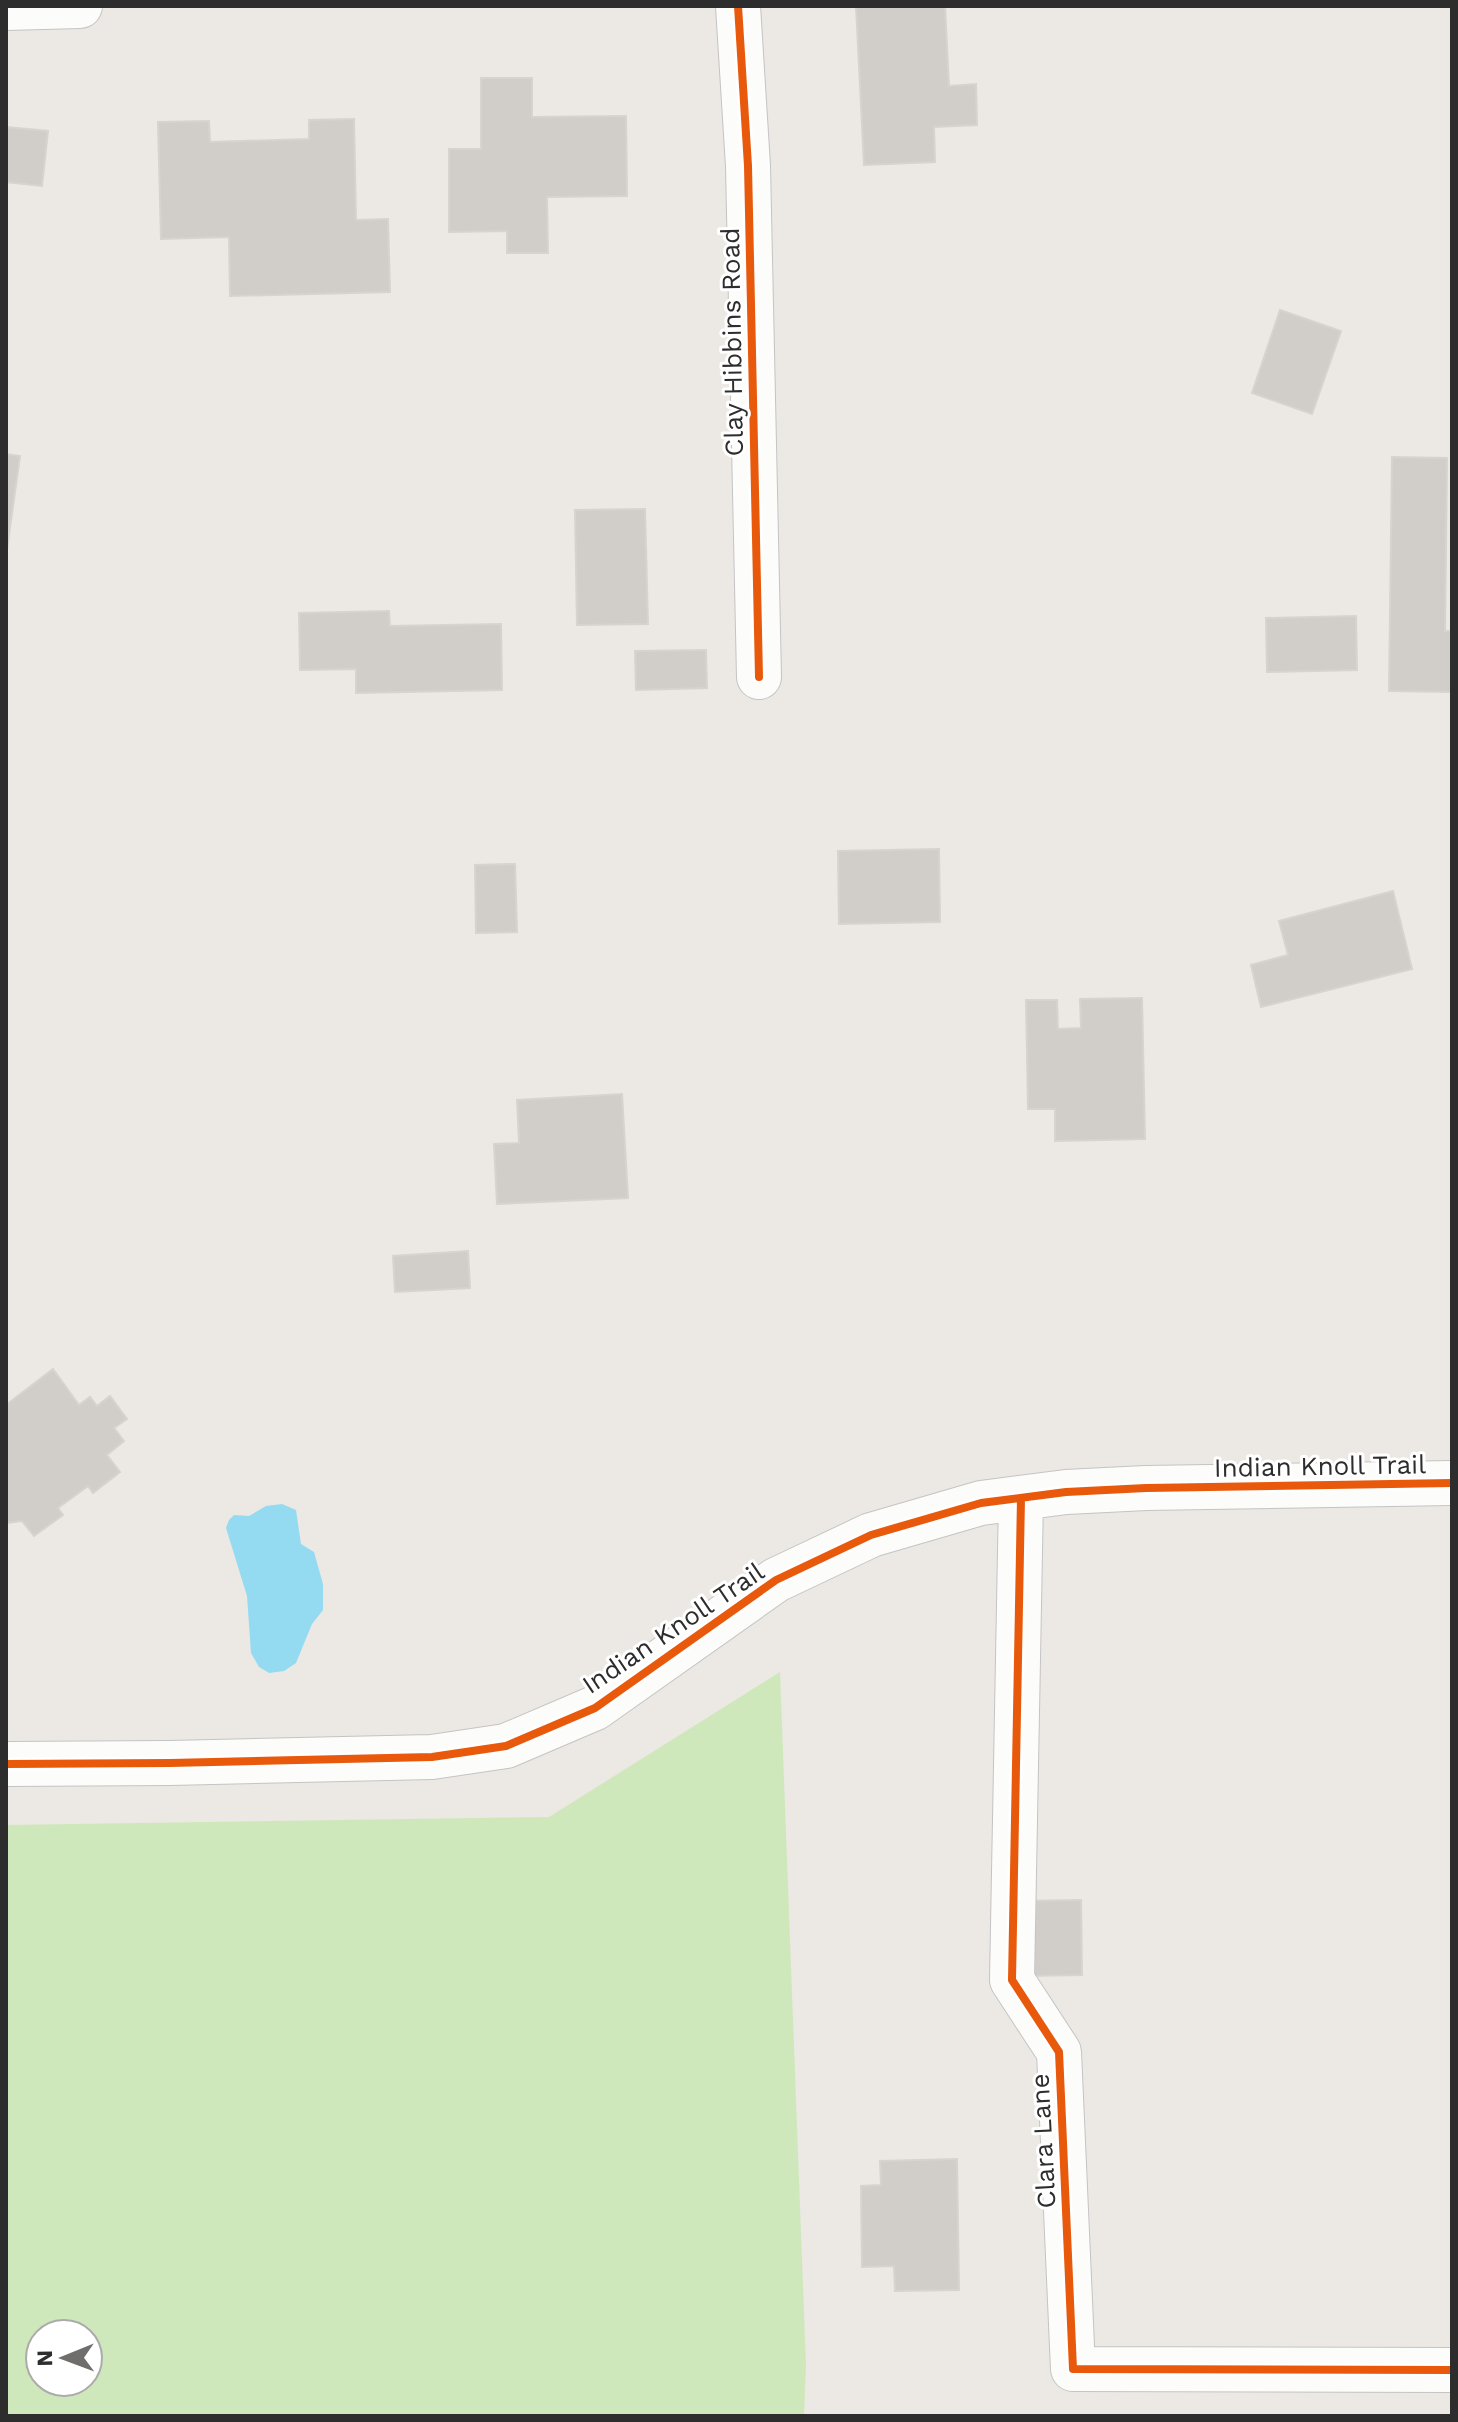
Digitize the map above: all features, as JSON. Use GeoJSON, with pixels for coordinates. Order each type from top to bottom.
{"type":"FeatureCollection","features":[{"type":"Feature","properties":{"kind":"street"},"geometry":{"type":"LineString","coordinates":[[6,8],[80,6]]}},
{"type":"Feature","properties":{"kind":"street","name":"Clay Hibbins Road"},"geometry":{"type":"LineString","coordinates":[[738,6],[748,166],[759,677]]}},
{"type":"Feature","properties":{"kind":"street","name":"Indian Knoll Trail"},"geometry":{"type":"LineString","coordinates":[[6,1764],[432,1757],[506,1746],[595,1708],[776,1580],[871,1535],[981,1503],[1066,1492],[1146,1488],[1452,1483]]}},
{"type":"Feature","properties":{"kind":"street","name":"Clara Lane"},"geometry":{"type":"LineString","coordinates":[[1021,1498],[1012,1980],[1059,2052],[1073,2369],[1452,2370]]}},
{"type":"Feature","properties":{"kind":"green space"},"geometry":{"type":"Polygon","coordinates":[[[780,1672],[806,2366],[804,2416],[6,2416],[6,1825],[549,1817],[780,1672]]]}},
{"type":"Feature","properties":{"kind":"water"},"geometry":{"type":"Polygon","coordinates":[[[282,1504],[296,1510],[301,1544],[314,1552],[323,1584],[323,1610],[312,1624],[296,1663],[284,1671],[269,1673],[259,1667],[251,1653],[247,1596],[226,1528],[234,1515],[249,1516],[266,1506],[282,1504]]]}},
{"type":"Feature","properties":{"kind":"building"},"geometry":{"type":"Polygon","coordinates":[[[856,6],[945,6],[949,86],[976,84],[977,125],[934,127],[935,162],[864,165],[856,6]]]}},
{"type":"Feature","properties":{"kind":"building"},"geometry":{"type":"Polygon","coordinates":[[[481,78],[532,78],[532,117],[626,116],[627,196],[547,197],[548,253],[507,253],[507,231],[449,232],[449,149],[481,149],[481,78]]]}},
{"type":"Feature","properties":{"kind":"building"},"geometry":{"type":"Polygon","coordinates":[[[354,119],[356,220],[388,219],[390,292],[230,296],[229,237],[161,239],[158,122],[209,121],[210,142],[309,139],[309,120],[354,119]]]}},
{"type":"Feature","properties":{"kind":"building"},"geometry":{"type":"Polygon","coordinates":[[[6,127],[48,131],[42,186],[6,182],[6,127]]]}},
{"type":"Feature","properties":{"kind":"building"},"geometry":{"type":"Polygon","coordinates":[[[1280,310],[1341,331],[1312,414],[1252,393],[1280,310]]]}},
{"type":"Feature","properties":{"kind":"building"},"geometry":{"type":"Polygon","coordinates":[[[6,454],[20,456],[6,556],[6,454]]]}},
{"type":"Feature","properties":{"kind":"building"},"geometry":{"type":"Polygon","coordinates":[[[1392,457],[1447,458],[1445,631],[1452,631],[1452,692],[1389,691],[1392,457]]]}},
{"type":"Feature","properties":{"kind":"building"},"geometry":{"type":"Polygon","coordinates":[[[645,509],[648,624],[577,625],[575,510],[645,509]]]}},
{"type":"Feature","properties":{"kind":"building"},"geometry":{"type":"Polygon","coordinates":[[[389,611],[390,626],[501,624],[502,690],[356,693],[356,669],[300,670],[299,613],[389,611]]]}},
{"type":"Feature","properties":{"kind":"building"},"geometry":{"type":"Polygon","coordinates":[[[1356,616],[1357,670],[1267,672],[1266,618],[1356,616]]]}},
{"type":"Feature","properties":{"kind":"building"},"geometry":{"type":"Polygon","coordinates":[[[706,650],[707,688],[636,690],[635,651],[706,650]]]}},
{"type":"Feature","properties":{"kind":"building"},"geometry":{"type":"Polygon","coordinates":[[[939,849],[940,922],[839,924],[838,851],[939,849]]]}},
{"type":"Feature","properties":{"kind":"building"},"geometry":{"type":"Polygon","coordinates":[[[515,864],[517,932],[476,933],[475,865],[515,864]]]}},
{"type":"Feature","properties":{"kind":"building"},"geometry":{"type":"Polygon","coordinates":[[[1393,891],[1412,969],[1261,1007],[1251,965],[1288,955],[1279,921],[1393,891]]]}},
{"type":"Feature","properties":{"kind":"building"},"geometry":{"type":"Polygon","coordinates":[[[1142,998],[1145,1139],[1055,1141],[1055,1109],[1028,1109],[1026,1000],[1057,1000],[1058,1029],[1081,1028],[1080,999],[1142,998]]]}},
{"type":"Feature","properties":{"kind":"building"},"geometry":{"type":"Polygon","coordinates":[[[622,1094],[628,1198],[497,1204],[494,1144],[519,1143],[517,1100],[622,1094]]]}},
{"type":"Feature","properties":{"kind":"building"},"geometry":{"type":"Polygon","coordinates":[[[468,1251],[470,1288],[395,1292],[393,1256],[468,1251]]]}},
{"type":"Feature","properties":{"kind":"building"},"geometry":{"type":"Polygon","coordinates":[[[53,1369],[79,1405],[90,1397],[97,1406],[110,1396],[127,1419],[114,1428],[124,1441],[107,1455],[120,1472],[93,1493],[88,1486],[58,1508],[63,1515],[34,1536],[22,1521],[6,1523],[6,1405],[53,1369]]]}},
{"type":"Feature","properties":{"kind":"building"},"geometry":{"type":"Polygon","coordinates":[[[1081,1900],[1082,1975],[1023,1976],[1022,1901],[1081,1900]]]}},
{"type":"Feature","properties":{"kind":"building"},"geometry":{"type":"Polygon","coordinates":[[[957,2159],[959,2290],[895,2291],[894,2266],[862,2267],[861,2186],[881,2185],[880,2161],[957,2159]]]}},
{"type":"Feature","properties":{"kind":"cycle path"},"geometry":{"type":"LineString","coordinates":[[738,6],[748,166],[759,677]]}},
{"type":"Feature","properties":{"kind":"cycle path"},"geometry":{"type":"LineString","coordinates":[[6,1764],[432,1757],[506,1746],[595,1708],[776,1580],[871,1535],[981,1503],[1066,1492],[1146,1488],[1452,1483]]}},
{"type":"Feature","properties":{"kind":"cycle path"},"geometry":{"type":"LineString","coordinates":[[1021,1498],[1012,1980],[1059,2052],[1073,2369],[1452,2370]]}}]}
